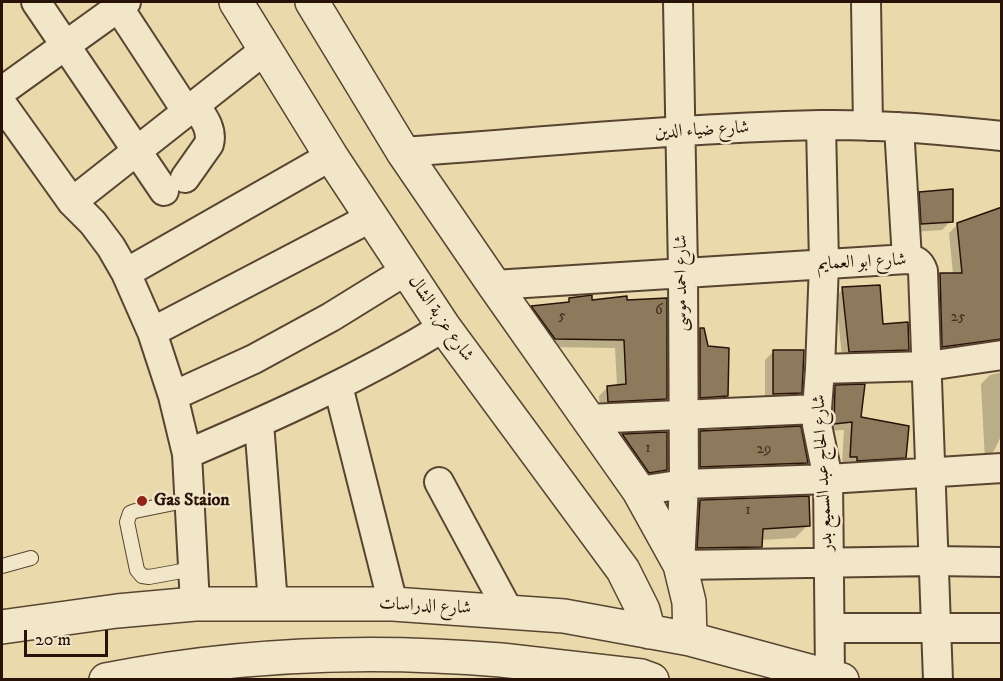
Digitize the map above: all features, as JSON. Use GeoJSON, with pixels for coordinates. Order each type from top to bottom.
{"type":"FeatureCollection","features":[{"type":"Feature","properties":{"kind":"street"},"geometry":{"type":"LineString","coordinates":[[2,91],[65,45],[119,3],[191,108],[209,127],[211,139],[174,185],[137,151],[65,45],[36,2]]}},
{"type":"Feature","properties":{"kind":"street","name":"شارع عزبة الشال"},"geometry":{"type":"LineString","coordinates":[[236,2],[331,156],[444,327],[623,570],[643,610],[649,632]]}},
{"type":"Feature","properties":{"kind":"street"},"geometry":{"type":"LineString","coordinates":[[312,2],[403,152],[639,491],[680,565],[689,602],[690,639]]}},
{"type":"Feature","properties":{"kind":"street","name":"شارع احمد موسى"},"geometry":{"type":"LineString","coordinates":[[678,2],[684,484],[680,565]]}},
{"type":"Feature","properties":{"kind":"street"},"geometry":{"type":"LineString","coordinates":[[866,2],[868,126]]}},
{"type":"Feature","properties":{"kind":"street"},"geometry":{"type":"LineString","coordinates":[[72,202],[266,49]]}},
{"type":"Feature","properties":{"kind":"street"},"geometry":{"type":"LineString","coordinates":[[2,105],[72,202],[93,223],[111,247],[126,273],[152,332],[173,396],[187,454],[195,604]]}},
{"type":"Feature","properties":{"kind":"street","name":"شارع ضياء الدين"},"geometry":{"type":"LineString","coordinates":[[403,152],[681,131],[821,125],[899,127],[1002,136]]}},
{"type":"Feature","properties":{"kind":"street","name":"شارع الحاج عبد السميع بدر"},"geometry":{"type":"LineString","coordinates":[[821,125],[824,264],[817,409],[828,479],[830,628],[836,678]]}},
{"type":"Feature","properties":{"kind":"street"},"geometry":{"type":"LineString","coordinates":[[899,127],[907,259]]}},
{"type":"Feature","properties":{"kind":"street"},"geometry":{"type":"LineString","coordinates":[[126,273],[331,156]]}},
{"type":"Feature","properties":{"kind":"street"},"geometry":{"type":"LineString","coordinates":[[152,332],[372,217]]}},
{"type":"Feature","properties":{"kind":"street","name":"شارع ابو العمايم"},"geometry":{"type":"LineString","coordinates":[[494,285],[907,259],[921,264],[928,366],[938,680]]}},
{"type":"Feature","properties":{"kind":"street"},"geometry":{"type":"LineString","coordinates":[[173,396],[264,354],[332,317],[407,270]]}},
{"type":"Feature","properties":{"kind":"street"},"geometry":{"type":"LineString","coordinates":[[187,454],[338,386],[393,358],[444,327]]}},
{"type":"Feature","properties":{"kind":"street"},"geometry":{"type":"LineString","coordinates":[[820,369],[928,366],[1002,355]]}},
{"type":"Feature","properties":{"kind":"street"},"geometry":{"type":"LineString","coordinates":[[338,386],[393,604]]}},
{"type":"Feature","properties":{"kind":"street"},"geometry":{"type":"LineString","coordinates":[[588,419],[682,417],[817,409]]}},
{"type":"Feature","properties":{"kind":"street"},"geometry":{"type":"LineString","coordinates":[[259,423],[273,604]]}},
{"type":"Feature","properties":{"kind":"street"},"geometry":{"type":"LineString","coordinates":[[639,491],[684,484],[930,474],[1002,468]]}},
{"type":"Feature","properties":{"kind":"street"},"geometry":{"type":"LineString","coordinates":[[439,482],[509,612]]}},
{"type":"Feature","properties":{"kind":"street"},"geometry":{"type":"LineString","coordinates":[[680,565],[1002,562]]}},
{"type":"Feature","properties":{"kind":"street","name":"شارع الدراسات"},"geometry":{"type":"LineString","coordinates":[[2,627],[117,611],[195,604],[393,604],[564,616],[690,639],[836,678]]}},
{"type":"Feature","properties":{"kind":"street"},"geometry":{"type":"LineString","coordinates":[[830,628],[1002,628]]}},
{"type":"Feature","properties":{"kind":"street"},"geometry":{"type":"LineString","coordinates":[[106,680],[238,670],[376,655],[500,670],[641,676],[652,680]]}},
{"type":"Feature","properties":{"kind":"lane"},"geometry":{"type":"LineString","coordinates":[[189,500],[135,511],[130,513],[127,522],[138,570],[142,576],[193,569]]}},
{"type":"Feature","properties":{"kind":"lane"},"geometry":{"type":"LineString","coordinates":[[2,566],[31,558]]}},
{"type":"Feature","properties":{"kind":"building"},"geometry":{"type":"Polygon","coordinates":[[[953,189],[953,222],[921,224],[919,192],[953,189]]]}},
{"type":"Feature","properties":{"kind":"building"},"geometry":{"type":"Polygon","coordinates":[[[1002,207],[1002,339],[942,347],[940,273],[962,273],[957,223],[1002,207]]]}},
{"type":"Feature","properties":{"kind":"building"},"geometry":{"type":"Polygon","coordinates":[[[880,285],[883,324],[908,322],[909,350],[849,352],[842,287],[880,285]]]}},
{"type":"Feature","properties":{"kind":"building"},"geometry":{"type":"Polygon","coordinates":[[[592,295],[592,300],[627,296],[627,300],[667,298],[667,399],[608,402],[607,386],[626,384],[624,340],[555,339],[531,306],[569,302],[569,298],[592,295]]]}},
{"type":"Feature","properties":{"kind":"building"},"geometry":{"type":"Polygon","coordinates":[[[700,328],[704,328],[708,346],[729,348],[728,396],[700,398],[700,328]]]}},
{"type":"Feature","properties":{"kind":"building"},"geometry":{"type":"Polygon","coordinates":[[[773,350],[804,350],[802,393],[773,394],[773,350]]]}},
{"type":"Feature","properties":{"kind":"building"},"geometry":{"type":"Polygon","coordinates":[[[865,384],[861,417],[909,426],[906,458],[857,461],[857,457],[850,457],[852,422],[834,424],[835,385],[865,384]]]}},
{"type":"Feature","properties":{"kind":"building"},"geometry":{"type":"Polygon","coordinates":[[[801,426],[808,463],[700,467],[700,431],[801,426]]]}},
{"type":"Feature","properties":{"kind":"building"},"geometry":{"type":"Polygon","coordinates":[[[667,432],[667,470],[649,473],[622,434],[667,432]]]}},
{"type":"Feature","properties":{"kind":"building"},"geometry":{"type":"Polygon","coordinates":[[[809,496],[810,526],[763,529],[762,547],[697,548],[700,500],[809,496]]]}},
{"type":"Feature","properties":{"kind":"place","name":"Gas Staion"},"geometry":{"type":"Point","coordinates":[142,501]}}]}
